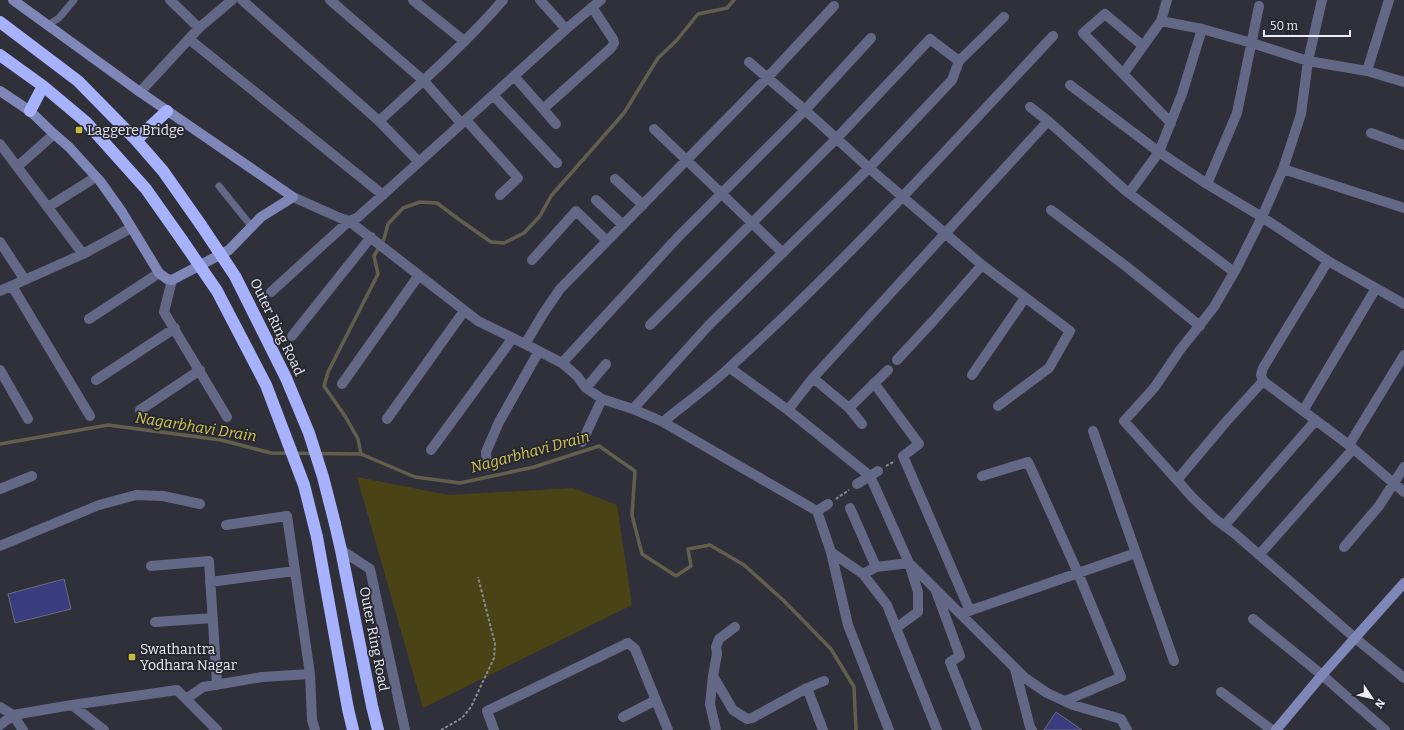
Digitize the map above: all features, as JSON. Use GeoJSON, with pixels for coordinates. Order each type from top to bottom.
{"type":"FeatureCollection","features":[{"type":"Feature","properties":{"kind":"highway","name":"Outer Ring Road"},"geometry":{"type":"LineString","coordinates":[[0,22],[78,81],[136,140],[163,172],[235,276],[286,378],[308,433],[323,477],[341,550],[370,699],[378,730]]}},
{"type":"Feature","properties":{"kind":"highway"},"geometry":{"type":"LineString","coordinates":[[0,55],[43,86],[86,122],[146,189],[217,291],[266,385],[304,486],[317,537],[345,695],[353,730]]}},
{"type":"Feature","properties":{"kind":"highway"},"geometry":{"type":"LineString","coordinates":[[30,111],[43,86]]}},
{"type":"Feature","properties":{"kind":"highway"},"geometry":{"type":"LineString","coordinates":[[136,140],[167,111]]}},
{"type":"Feature","properties":{"kind":"street"},"geometry":{"type":"LineString","coordinates":[[13,0],[167,111],[293,197],[349,221],[478,321],[562,363],[577,376],[586,388],[602,399],[633,408],[663,422],[817,511],[831,552],[848,625],[889,730]]}},
{"type":"Feature","properties":{"kind":"street"},"geometry":{"type":"LineString","coordinates":[[170,0],[199,28]]}},
{"type":"Feature","properties":{"kind":"street"},"geometry":{"type":"LineString","coordinates":[[140,92],[199,28],[232,0]]}},
{"type":"Feature","properties":{"kind":"street"},"geometry":{"type":"LineString","coordinates":[[242,0],[379,121],[419,162]]}},
{"type":"Feature","properties":{"kind":"street"},"geometry":{"type":"LineString","coordinates":[[330,0],[424,81],[518,178],[500,195]]}},
{"type":"Feature","properties":{"kind":"street"},"geometry":{"type":"LineString","coordinates":[[413,0],[464,41]]}},
{"type":"Feature","properties":{"kind":"street"},"geometry":{"type":"LineString","coordinates":[[379,121],[424,81],[482,24],[503,0]]}},
{"type":"Feature","properties":{"kind":"street"},"geometry":{"type":"LineString","coordinates":[[540,0],[566,29]]}},
{"type":"Feature","properties":{"kind":"street"},"geometry":{"type":"LineString","coordinates":[[271,292],[349,221],[357,218],[383,195],[566,29],[601,0]]}},
{"type":"Feature","properties":{"kind":"street"},"geometry":{"type":"LineString","coordinates":[[1367,71],[1389,0]]}},
{"type":"Feature","properties":{"kind":"street"},"geometry":{"type":"LineString","coordinates":[[1123,74],[1161,21],[1167,1]]}},
{"type":"Feature","properties":{"kind":"street"},"geometry":{"type":"LineString","coordinates":[[1321,2],[1308,61],[1301,114],[1283,169],[1262,217],[1214,307],[1180,350],[1154,388],[1124,421],[1204,509],[1404,678]]}},
{"type":"Feature","properties":{"kind":"street"},"geometry":{"type":"LineString","coordinates":[[525,344],[560,289],[767,78],[834,6]]}},
{"type":"Feature","properties":{"kind":"street"},"geometry":{"type":"LineString","coordinates":[[1207,184],[1237,113],[1259,6]]}},
{"type":"Feature","properties":{"kind":"street"},"geometry":{"type":"LineString","coordinates":[[543,110],[611,48],[614,43],[613,39],[592,7]]}},
{"type":"Feature","properties":{"kind":"street"},"geometry":{"type":"LineString","coordinates":[[1143,46],[1105,14],[1083,33],[1171,123]]}},
{"type":"Feature","properties":{"kind":"street"},"geometry":{"type":"LineString","coordinates":[[633,408],[709,325],[869,168],[952,80],[958,61],[1004,17]]}},
{"type":"Feature","properties":{"kind":"street"},"geometry":{"type":"LineString","coordinates":[[1161,21],[1202,29],[1308,61],[1367,71],[1404,82]]}},
{"type":"Feature","properties":{"kind":"street"},"geometry":{"type":"LineString","coordinates":[[1129,193],[1159,152],[1182,94],[1202,29]]}},
{"type":"Feature","properties":{"kind":"street"},"geometry":{"type":"LineString","coordinates":[[663,422],[730,368],[780,321],[902,197],[1052,36]]}},
{"type":"Feature","properties":{"kind":"street"},"geometry":{"type":"LineString","coordinates":[[562,363],[679,236],[721,192],[805,110],[871,38]]}},
{"type":"Feature","properties":{"kind":"street"},"geometry":{"type":"LineString","coordinates":[[189,39],[383,195]]}},
{"type":"Feature","properties":{"kind":"street"},"geometry":{"type":"LineString","coordinates":[[650,325],[752,224],[930,39],[958,61]]}},
{"type":"Feature","properties":{"kind":"street"},"geometry":{"type":"LineString","coordinates":[[749,62],[944,234],[982,265],[1070,331],[1049,368],[998,406]]}},
{"type":"Feature","properties":{"kind":"street"},"geometry":{"type":"LineString","coordinates":[[514,76],[556,124]]}},
{"type":"Feature","properties":{"kind":"street"},"geometry":{"type":"LineString","coordinates":[[1070,85],[1159,152],[1207,184],[1262,217],[1328,260],[1404,304]]}},
{"type":"Feature","properties":{"kind":"street"},"geometry":{"type":"LineString","coordinates":[[0,91],[30,111],[69,147],[96,177],[122,212],[159,273],[167,279],[172,280],[229,250],[261,217],[293,197]]}},
{"type":"Feature","properties":{"kind":"street"},"geometry":{"type":"LineString","coordinates":[[493,95],[558,163]]}},
{"type":"Feature","properties":{"kind":"street"},"geometry":{"type":"LineString","coordinates":[[1030,107],[1048,121],[1129,193],[1234,272]]}},
{"type":"Feature","properties":{"kind":"street"},"geometry":{"type":"LineString","coordinates":[[788,410],[813,378],[1048,121]]}},
{"type":"Feature","properties":{"kind":"street"},"geometry":{"type":"LineString","coordinates":[[654,129],[721,192],[782,253]]}},
{"type":"Feature","properties":{"kind":"street"},"geometry":{"type":"LineString","coordinates":[[1371,133],[1404,145]]}},
{"type":"Feature","properties":{"kind":"street"},"geometry":{"type":"LineString","coordinates":[[17,167],[54,134]]}},
{"type":"Feature","properties":{"kind":"street"},"geometry":{"type":"LineString","coordinates":[[0,144],[83,254]]}},
{"type":"Feature","properties":{"kind":"street"},"geometry":{"type":"LineString","coordinates":[[1283,169],[1404,208]]}},
{"type":"Feature","properties":{"kind":"street"},"geometry":{"type":"LineString","coordinates":[[48,207],[96,177]]}},
{"type":"Feature","properties":{"kind":"street"},"geometry":{"type":"LineString","coordinates":[[615,179],[643,205]]}},
{"type":"Feature","properties":{"kind":"street"},"geometry":{"type":"LineString","coordinates":[[596,200],[623,225]]}},
{"type":"Feature","properties":{"kind":"street"},"geometry":{"type":"LineString","coordinates":[[1051,210],[1127,267],[1200,326]]}},
{"type":"Feature","properties":{"kind":"street"},"geometry":{"type":"LineString","coordinates":[[532,260],[576,211],[607,241]]}},
{"type":"Feature","properties":{"kind":"street"},"geometry":{"type":"LineString","coordinates":[[0,291],[83,254],[131,228]]}},
{"type":"Feature","properties":{"kind":"street"},"geometry":{"type":"LineString","coordinates":[[292,336],[372,238]]}},
{"type":"Feature","properties":{"kind":"street"},"geometry":{"type":"LineString","coordinates":[[0,242],[25,280]]}},
{"type":"Feature","properties":{"kind":"street"},"geometry":{"type":"LineString","coordinates":[[1328,260],[1263,368],[1261,375],[1263,381],[1351,447],[1404,492]]}},
{"type":"Feature","properties":{"kind":"street"},"geometry":{"type":"LineString","coordinates":[[897,360],[982,265]]}},
{"type":"Feature","properties":{"kind":"street"},"geometry":{"type":"LineString","coordinates":[[90,318],[159,273]]}},
{"type":"Feature","properties":{"kind":"street"},"geometry":{"type":"LineString","coordinates":[[342,384],[419,275]]}},
{"type":"Feature","properties":{"kind":"street"},"geometry":{"type":"LineString","coordinates":[[172,280],[164,312],[175,328],[227,417]]}},
{"type":"Feature","properties":{"kind":"street"},"geometry":{"type":"LineString","coordinates":[[12,286],[90,416]]}},
{"type":"Feature","properties":{"kind":"street"},"geometry":{"type":"LineString","coordinates":[[1304,411],[1376,288]]}},
{"type":"Feature","properties":{"kind":"street"},"geometry":{"type":"LineString","coordinates":[[972,375],[1025,298]]}},
{"type":"Feature","properties":{"kind":"street"},"geometry":{"type":"LineString","coordinates":[[387,419],[464,311]]}},
{"type":"Feature","properties":{"kind":"street"},"geometry":{"type":"LineString","coordinates":[[96,380],[175,328]]}},
{"type":"Feature","properties":{"kind":"street"},"geometry":{"type":"LineString","coordinates":[[431,450],[512,339]]}},
{"type":"Feature","properties":{"kind":"street"},"geometry":{"type":"LineString","coordinates":[[487,466],[486,452],[499,422],[539,351]]}},
{"type":"Feature","properties":{"kind":"street"},"geometry":{"type":"LineString","coordinates":[[1259,555],[1351,447],[1404,355]]}},
{"type":"Feature","properties":{"kind":"street"},"geometry":{"type":"LineString","coordinates":[[586,388],[606,364]]}},
{"type":"Feature","properties":{"kind":"street"},"geometry":{"type":"LineString","coordinates":[[730,368],[874,473],[909,563],[918,592],[918,612],[896,628]]}},
{"type":"Feature","properties":{"kind":"street"},"geometry":{"type":"LineString","coordinates":[[0,370],[28,419]]}},
{"type":"Feature","properties":{"kind":"street"},"geometry":{"type":"LineString","coordinates":[[140,410],[200,370]]}},
{"type":"Feature","properties":{"kind":"street"},"geometry":{"type":"LineString","coordinates":[[849,408],[888,370]]}},
{"type":"Feature","properties":{"kind":"street"},"geometry":{"type":"LineString","coordinates":[[813,378],[849,408],[862,424]]}},
{"type":"Feature","properties":{"kind":"street"},"geometry":{"type":"LineString","coordinates":[[1177,480],[1263,381]]}},
{"type":"Feature","properties":{"kind":"street"},"geometry":{"type":"LineString","coordinates":[[874,383],[919,444],[903,456],[966,612]]}},
{"type":"Feature","properties":{"kind":"street"},"geometry":{"type":"LineString","coordinates":[[582,442],[602,399]]}},
{"type":"Feature","properties":{"kind":"street"},"geometry":{"type":"LineString","coordinates":[[1224,526],[1316,420]]}},
{"type":"Feature","properties":{"kind":"street"},"geometry":{"type":"LineString","coordinates":[[1093,431],[1174,661]]}},
{"type":"Feature","properties":{"kind":"street"},"geometry":{"type":"LineString","coordinates":[[982,476],[1028,462],[1078,573],[1121,677],[1065,701]]}},
{"type":"Feature","properties":{"kind":"street"},"geometry":{"type":"LineString","coordinates":[[1344,547],[1379,506],[1404,467]]}},
{"type":"Feature","properties":{"kind":"street"},"geometry":{"type":"LineString","coordinates":[[857,484],[874,473]]}},
{"type":"Feature","properties":{"kind":"street"},"geometry":{"type":"LineString","coordinates":[[0,489],[32,476]]}},
{"type":"Feature","properties":{"kind":"street"},"geometry":{"type":"LineString","coordinates":[[0,546],[99,505],[136,495],[163,496],[200,504]]}},
{"type":"Feature","properties":{"kind":"street"},"geometry":{"type":"LineString","coordinates":[[817,511],[828,504]]}},
{"type":"Feature","properties":{"kind":"street"},"geometry":{"type":"LineString","coordinates":[[850,508],[876,567]]}},
{"type":"Feature","properties":{"kind":"street"},"geometry":{"type":"LineString","coordinates":[[226,525],[287,516],[310,674],[312,720],[315,730]]}},
{"type":"Feature","properties":{"kind":"street"},"geometry":{"type":"LineString","coordinates":[[341,550],[370,569],[405,730]]}},
{"type":"Feature","properties":{"kind":"street"},"geometry":{"type":"LineString","coordinates":[[831,552],[863,574],[887,605],[937,730]]}},
{"type":"Feature","properties":{"kind":"street"},"geometry":{"type":"LineString","coordinates":[[966,612],[1136,553]]}},
{"type":"Feature","properties":{"kind":"street"},"geometry":{"type":"LineString","coordinates":[[151,566],[209,561],[217,685]]}},
{"type":"Feature","properties":{"kind":"street"},"geometry":{"type":"LineString","coordinates":[[863,574],[876,567],[909,563]]}},
{"type":"Feature","properties":{"kind":"street"},"geometry":{"type":"LineString","coordinates":[[909,563],[936,589],[966,612],[1025,678],[1047,693],[1073,705],[1121,719],[1127,730]]}},
{"type":"Feature","properties":{"kind":"street"},"geometry":{"type":"LineString","coordinates":[[210,582],[295,571]]}},
{"type":"Feature","properties":{"kind":"street"},"geometry":{"type":"LineString","coordinates":[[1276,730],[1322,675],[1404,583]]}},
{"type":"Feature","properties":{"kind":"street"},"geometry":{"type":"LineString","coordinates":[[936,589],[960,656],[950,662],[977,730]]}},
{"type":"Feature","properties":{"kind":"street"},"geometry":{"type":"LineString","coordinates":[[155,622],[213,618]]}},
{"type":"Feature","properties":{"kind":"street"},"geometry":{"type":"LineString","coordinates":[[1253,619],[1322,675],[1384,730]]}},
{"type":"Feature","properties":{"kind":"street"},"geometry":{"type":"LineString","coordinates":[[716,730],[710,704],[717,654],[716,647],[719,638],[735,627]]}},
{"type":"Feature","properties":{"kind":"street"},"geometry":{"type":"LineString","coordinates":[[494,730],[487,711],[628,643],[635,649],[668,730]]}},
{"type":"Feature","properties":{"kind":"street"},"geometry":{"type":"LineString","coordinates":[[1014,667],[1032,730]]}},
{"type":"Feature","properties":{"kind":"street"},"geometry":{"type":"LineString","coordinates":[[186,699],[203,687],[262,677],[310,674]]}},
{"type":"Feature","properties":{"kind":"street"},"geometry":{"type":"LineString","coordinates":[[713,676],[733,710],[747,719],[752,718],[807,688],[824,681]]}},
{"type":"Feature","properties":{"kind":"street"},"geometry":{"type":"LineString","coordinates":[[807,688],[823,730]]}},
{"type":"Feature","properties":{"kind":"street"},"geometry":{"type":"LineString","coordinates":[[0,726],[13,715],[177,690],[217,730]]}},
{"type":"Feature","properties":{"kind":"street"},"geometry":{"type":"LineString","coordinates":[[1221,692],[1272,730]]}},
{"type":"Feature","properties":{"kind":"street"},"geometry":{"type":"LineString","coordinates":[[623,717],[656,700]]}},
{"type":"Feature","properties":{"kind":"street"},"geometry":{"type":"LineString","coordinates":[[72,705],[104,730]]}},
{"type":"Feature","properties":{"kind":"street"},"geometry":{"type":"LineString","coordinates":[[0,707],[13,715],[23,730]]}},
{"type":"Feature","properties":{"kind":"lane"},"geometry":{"type":"LineString","coordinates":[[48,25],[59,18],[74,0]]}},
{"type":"Feature","properties":{"kind":"lane"},"geometry":{"type":"LineString","coordinates":[[219,186],[252,227]]}},
{"type":"Feature","properties":{"kind":"path"},"geometry":{"type":"LineString","coordinates":[[874,473],[903,456]]}},
{"type":"Feature","properties":{"kind":"path"},"geometry":{"type":"LineString","coordinates":[[828,504],[857,484]]}},
{"type":"Feature","properties":{"kind":"path"},"geometry":{"type":"LineString","coordinates":[[442,730],[462,718],[471,707],[494,658],[495,644],[478,577]]}},
{"type":"Feature","properties":{"kind":"shaded area"},"geometry":{"type":"Polygon","coordinates":[[[357,477],[449,495],[573,488],[617,505],[632,605],[423,708],[357,477]]]}},
{"type":"Feature","properties":{"kind":"building"},"geometry":{"type":"Polygon","coordinates":[[[64,579],[71,609],[15,623],[8,594],[64,579]]]}},
{"type":"Feature","properties":{"kind":"building"},"geometry":{"type":"Polygon","coordinates":[[[1056,712],[1082,730],[1044,730],[1056,712]]]}},
{"type":"Feature","properties":{"kind":"waterway"},"geometry":{"type":"LineString","coordinates":[[361,454],[358,439],[345,416],[324,386],[328,372],[378,274],[374,256],[384,239],[388,224],[403,208],[420,202],[437,203],[491,242],[504,243],[524,233],[540,216],[551,196],[624,113],[658,58],[677,40],[698,14],[727,8],[734,0]]}},
{"type":"Feature","properties":{"kind":"waterway","name":"Nagarbhavi Drain"},"geometry":{"type":"LineString","coordinates":[[0,444],[108,425],[221,440],[271,453],[361,454],[415,477],[460,483],[534,467],[599,446],[635,471],[632,515],[642,554],[676,576],[691,566],[688,549],[710,545],[744,565],[783,600],[831,649],[854,687],[856,730]]}},
{"type":"Feature","properties":{"kind":"place","name":"Laggere Bridge"},"geometry":{"type":"Point","coordinates":[79,130]}},
{"type":"Feature","properties":{"kind":"place","name":"Swathantra Yodhara Nagar"},"geometry":{"type":"Point","coordinates":[132,657]}}]}
